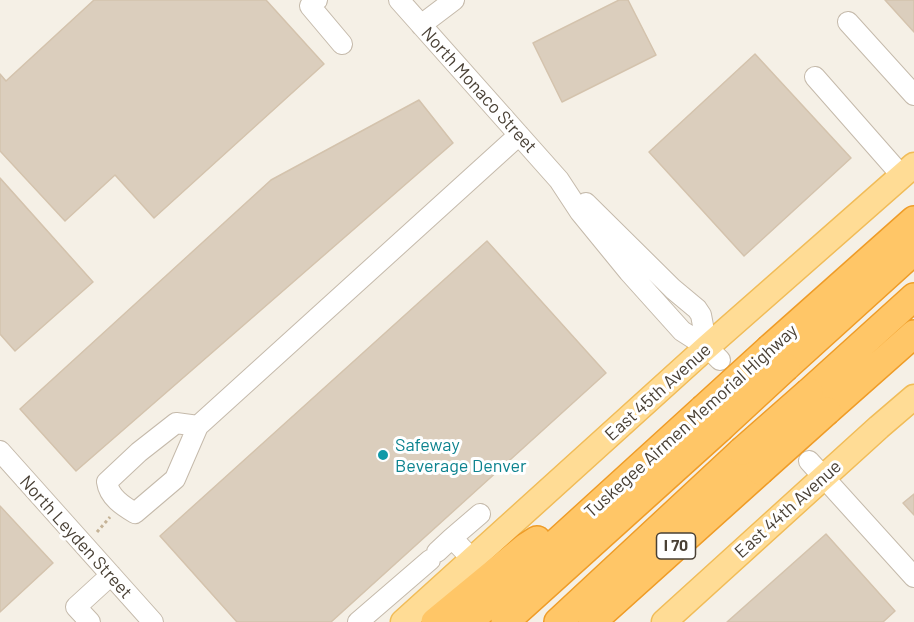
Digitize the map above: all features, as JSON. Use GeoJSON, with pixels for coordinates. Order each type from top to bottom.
{"type":"FeatureCollection","features":[{"type":"Feature","properties":{"kind":"highway","name":"Tuskegee Airmen Memorial Highway"},"geometry":{"type":"LineString","coordinates":[[469,622],[610,495],[712,418],[778,357],[914,220]]}},
{"type":"Feature","properties":{"kind":"highway"},"geometry":{"type":"LineString","coordinates":[[778,357],[914,252]]}},
{"type":"Feature","properties":{"kind":"highway"},"geometry":{"type":"LineString","coordinates":[[558,622],[742,451],[914,297]]}},
{"type":"Feature","properties":{"kind":"highway","name":"I 70"},"geometry":{"type":"LineString","coordinates":[[592,622],[914,334]]}},
{"type":"Feature","properties":{"kind":"highway"},"geometry":{"type":"LineString","coordinates":[[505,622],[712,418]]}},
{"type":"Feature","properties":{"kind":"highway"},"geometry":{"type":"LineString","coordinates":[[435,622],[526,547],[610,495]]}},
{"type":"Feature","properties":{"kind":"main road","name":"East 45th Avenue"},"geometry":{"type":"LineString","coordinates":[[403,622],[714,353],[908,170]]}},
{"type":"Feature","properties":{"kind":"main road","name":"East 44th Avenue"},"geometry":{"type":"LineString","coordinates":[[664,622],[816,470],[879,427],[914,398]]}},
{"type":"Feature","properties":{"kind":"street"},"geometry":{"type":"LineString","coordinates":[[317,0],[310,6],[342,44]]}},
{"type":"Feature","properties":{"kind":"street","name":"North Monaco Street"},"geometry":{"type":"LineString","coordinates":[[399,0],[559,180],[580,212],[629,272],[682,331],[714,353]]}},
{"type":"Feature","properties":{"kind":"street"},"geometry":{"type":"LineString","coordinates":[[421,25],[454,0]]}},
{"type":"Feature","properties":{"kind":"street"},"geometry":{"type":"LineString","coordinates":[[848,22],[914,94]]}},
{"type":"Feature","properties":{"kind":"street"},"geometry":{"type":"LineString","coordinates":[[815,77],[908,170]]}},
{"type":"Feature","properties":{"kind":"street"},"geometry":{"type":"LineString","coordinates":[[198,426],[176,423],[139,452],[107,482],[108,489],[122,505],[135,513],[175,479],[198,426],[519,135]]}},
{"type":"Feature","properties":{"kind":"street","name":"North Leyden Street"},"geometry":{"type":"LineString","coordinates":[[0,451],[153,622]]}},
{"type":"Feature","properties":{"kind":"street"},"geometry":{"type":"LineString","coordinates":[[816,470],[914,577]]}},
{"type":"Feature","properties":{"kind":"street"},"geometry":{"type":"LineString","coordinates":[[358,622],[480,514]]}},
{"type":"Feature","properties":{"kind":"street"},"geometry":{"type":"LineString","coordinates":[[452,538],[473,560]]}},
{"type":"Feature","properties":{"kind":"street"},"geometry":{"type":"LineString","coordinates":[[90,622],[76,607],[111,575]]}},
{"type":"Feature","properties":{"kind":"path"},"geometry":{"type":"LineString","coordinates":[[84,546],[122,505]]}},
{"type":"Feature","properties":{"kind":"building"},"geometry":{"type":"Polygon","coordinates":[[[94,0],[266,0],[324,64],[154,218],[115,175],[65,221],[0,151],[0,74],[6,81],[94,0]]]}},
{"type":"Feature","properties":{"kind":"building"},"geometry":{"type":"Polygon","coordinates":[[[619,0],[628,0],[656,55],[562,102],[533,43],[619,0]]]}},
{"type":"Feature","properties":{"kind":"building"},"geometry":{"type":"Polygon","coordinates":[[[885,0],[914,0],[914,32],[885,0]]]}},
{"type":"Feature","properties":{"kind":"building"},"geometry":{"type":"Polygon","coordinates":[[[755,54],[851,158],[744,256],[649,152],[755,54]]]}},
{"type":"Feature","properties":{"kind":"building"},"geometry":{"type":"Polygon","coordinates":[[[419,100],[453,143],[76,471],[20,409],[271,180],[419,100]]]}},
{"type":"Feature","properties":{"kind":"building"},"geometry":{"type":"Polygon","coordinates":[[[0,178],[93,282],[15,351],[0,334],[0,178]]]}},
{"type":"Feature","properties":{"kind":"building","name":"Safeway Beverage Denver"},"geometry":{"type":"Polygon","coordinates":[[[487,241],[606,373],[331,622],[237,622],[160,536],[487,241]]]}},
{"type":"Feature","properties":{"kind":"building"},"geometry":{"type":"Polygon","coordinates":[[[914,494],[914,515],[903,503],[914,494]]]}},
{"type":"Feature","properties":{"kind":"building"},"geometry":{"type":"Polygon","coordinates":[[[0,506],[53,563],[0,612],[0,506]]]}},
{"type":"Feature","properties":{"kind":"building"},"geometry":{"type":"Polygon","coordinates":[[[826,534],[895,611],[883,622],[727,622],[826,534]]]}},
{"type":"Feature","properties":{"kind":"place","name":"Safeway Beverage Denver"},"geometry":{"type":"Point","coordinates":[383,455]}}]}
